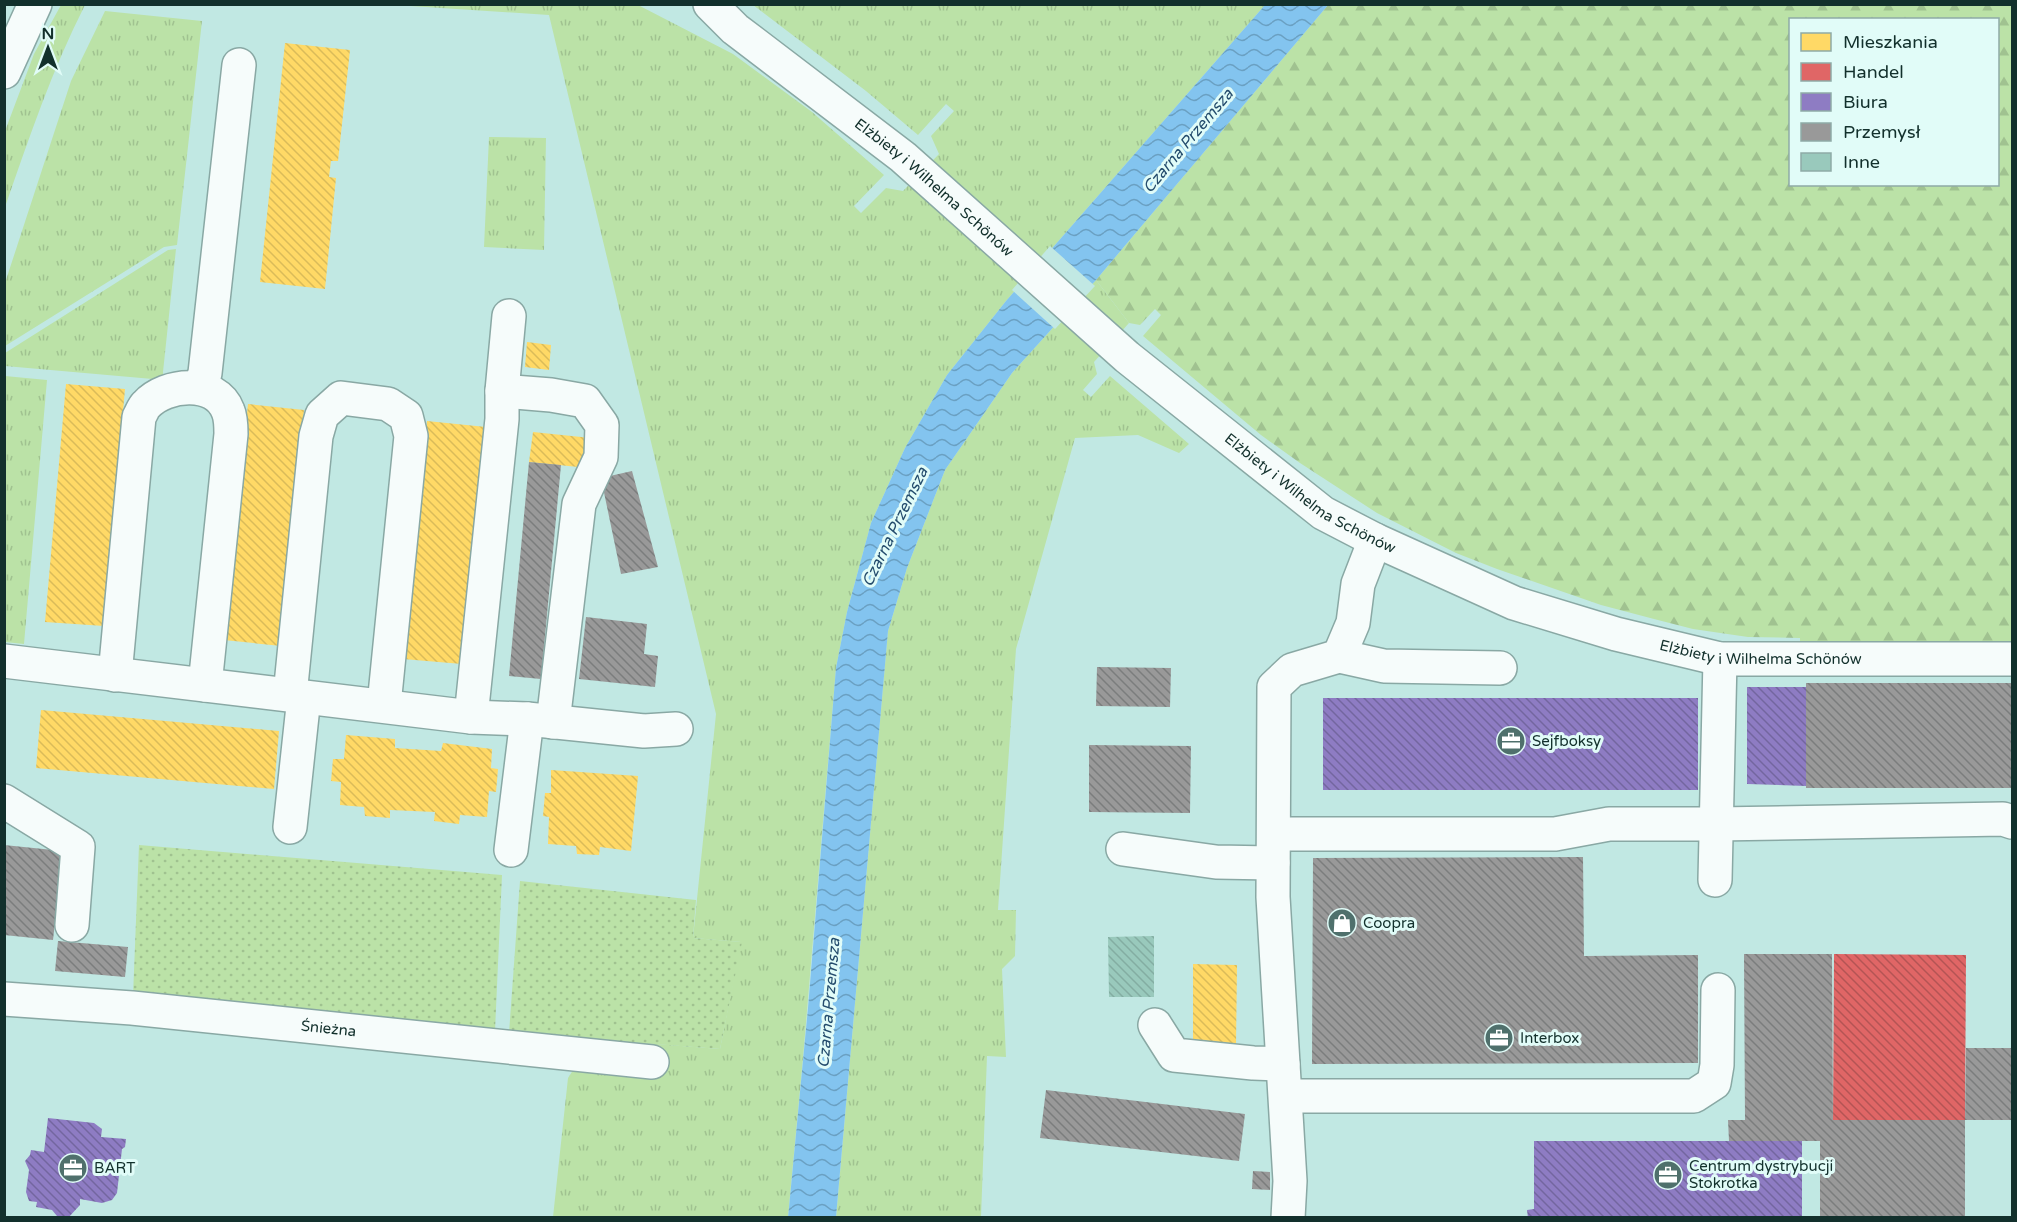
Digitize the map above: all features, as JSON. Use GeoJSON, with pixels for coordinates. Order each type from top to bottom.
{"type":"FeatureCollection","features":[{"type":"Feature","properties":{"kind":"street"},"geometry":{"type":"LineString","coordinates":[[4,72],[35,4]]}},
{"type":"Feature","properties":{"kind":"street","name":"Elżbiety i Wilhelma Schönów"},"geometry":{"type":"LineString","coordinates":[[689,4],[735,29]]}},
{"type":"Feature","properties":{"kind":"street","name":"Elżbiety i Wilhelma Schönów"},"geometry":{"type":"LineString","coordinates":[[710,4],[735,29],[903,157],[1127,357],[1323,513],[1375,540],[1514,603],[1616,634],[1720,658],[2013,658]]}},
{"type":"Feature","properties":{"kind":"street"},"geometry":{"type":"LineString","coordinates":[[200,388],[205,373],[239,65]]}},
{"type":"Feature","properties":{"kind":"street"},"geometry":{"type":"LineString","coordinates":[[471,717],[501,430],[508,316]]}},
{"type":"Feature","properties":{"kind":"street"},"geometry":{"type":"LineString","coordinates":[[115,675],[139,417],[146,405],[160,395],[178,389],[200,388],[216,395],[228,409],[231,434],[205,685]]}},
{"type":"Feature","properties":{"kind":"street"},"geometry":{"type":"LineString","coordinates":[[502,391],[551,395],[585,401],[602,425],[601,456],[579,504],[540,721],[511,850]]}},
{"type":"Feature","properties":{"kind":"street"},"geometry":{"type":"LineString","coordinates":[[290,827],[315,436],[322,415],[340,398],[388,404],[406,416],[411,436],[384,705]]}},
{"type":"Feature","properties":{"kind":"street"},"geometry":{"type":"LineString","coordinates":[[1339,656],[1353,623],[1358,584],[1375,540]]}},
{"type":"Feature","properties":{"kind":"street"},"geometry":{"type":"LineString","coordinates":[[1288,1218],[1290,1181],[1273,897],[1274,687],[1292,670],[1339,656],[1384,666],[1500,668]]}},
{"type":"Feature","properties":{"kind":"street"},"geometry":{"type":"LineString","coordinates":[[1715,879],[1720,658]]}},
{"type":"Feature","properties":{"kind":"street"},"geometry":{"type":"LineString","coordinates":[[4,661],[471,717],[644,731],[675,729]]}},
{"type":"Feature","properties":{"kind":"street"},"geometry":{"type":"LineString","coordinates":[[4,801],[78,847],[72,925]]}},
{"type":"Feature","properties":{"kind":"street"},"geometry":{"type":"LineString","coordinates":[[1123,849],[1216,862],[1274,848],[1555,834],[1609,824],[2003,819],[2013,822]]}},
{"type":"Feature","properties":{"kind":"street"},"geometry":{"type":"LineString","coordinates":[[1286,1096],[1694,1096],[1714,1083],[1718,990]]}},
{"type":"Feature","properties":{"kind":"street","name":"Śnieżna"},"geometry":{"type":"LineString","coordinates":[[4,999],[132,1008],[651,1062]]}},
{"type":"Feature","properties":{"kind":"street"},"geometry":{"type":"LineString","coordinates":[[1155,1025],[1174,1055],[1284,1064]]}},
{"type":"Feature","properties":{"kind":"green space"},"geometry":{"type":"Polygon","coordinates":[[[61,5],[85,5],[52,79],[5,207],[5,131],[34,54],[61,5]]]}},
{"type":"Feature","properties":{"kind":"green space"},"geometry":{"type":"Polygon","coordinates":[[[395,5],[638,5],[733,54],[812,112],[884,175],[854,206],[861,213],[886,188],[903,191],[939,154],[931,136],[954,111],[946,104],[918,135],[866,91],[753,5],[1265,5],[1006,301],[947,375],[905,448],[871,523],[847,612],[836,668],[788,1217],[553,1217],[568,1078],[593,1039],[720,1049],[741,942],[693,938],[716,714],[549,15],[395,5]]]}},
{"type":"Feature","properties":{"kind":"green space"},"geometry":{"type":"Polygon","coordinates":[[[1328,5],[2012,5],[2012,645],[1800,645],[1800,638],[1748,637],[1693,629],[1601,605],[1497,569],[1456,553],[1377,513],[1261,435],[1143,336],[1161,315],[1155,309],[1140,325],[1129,323],[1096,280],[1328,5]]]}},
{"type":"Feature","properties":{"kind":"green space"},"geometry":{"type":"Polygon","coordinates":[[[105,11],[202,21],[177,245],[164,247],[5,346],[5,283],[71,81],[105,11]]]}},
{"type":"Feature","properties":{"kind":"green space"},"geometry":{"type":"Polygon","coordinates":[[[489,137],[546,138],[544,250],[484,247],[489,137]]]}},
{"type":"Feature","properties":{"kind":"green space"},"geometry":{"type":"Polygon","coordinates":[[[176,249],[164,380],[5,366],[5,353],[168,250],[176,249]]]}},
{"type":"Feature","properties":{"kind":"green space"},"geometry":{"type":"Polygon","coordinates":[[[1096,280],[1129,323],[1094,362],[1097,374],[1083,390],[1091,397],[1110,376],[1189,444],[1179,453],[1138,435],[1075,438],[1016,649],[998,910],[1016,910],[1015,956],[1002,969],[1006,1057],[987,1056],[981,1217],[836,1218],[888,631],[907,568],[945,470],[1012,373],[1096,280]]]}},
{"type":"Feature","properties":{"kind":"green space"},"geometry":{"type":"Polygon","coordinates":[[[5,376],[47,380],[24,644],[5,642],[5,376]]]}},
{"type":"Feature","properties":{"kind":"green space"},"geometry":{"type":"Polygon","coordinates":[[[139,845],[502,875],[495,1031],[133,996],[139,845]]]}},
{"type":"Feature","properties":{"kind":"green space"},"geometry":{"type":"Polygon","coordinates":[[[520,881],[696,900],[693,938],[742,942],[720,1049],[509,1033],[520,881]]]}},
{"type":"Feature","properties":{"kind":"water","name":"Czarna Przemsza"},"geometry":{"type":"Polygon","coordinates":[[[1265,5],[1328,5],[1096,280],[1012,373],[945,470],[907,568],[888,631],[836,1217],[788,1218],[836,668],[847,612],[871,523],[905,448],[947,375],[1006,301],[1265,5]]]}},
{"type":"Feature","properties":{"kind":"pier"},"geometry":{"type":"Polygon","coordinates":[[[1050,246],[1095,286],[1055,329],[1012,290],[1050,246]]]}},
{"type":"Feature","properties":{"kind":"building: Mieszkania"},"geometry":{"type":"Polygon","coordinates":[[[285,43],[350,50],[338,161],[331,161],[329,177],[336,178],[325,289],[260,282],[285,43]]]}},
{"type":"Feature","properties":{"kind":"building: Mieszkania"},"geometry":{"type":"Polygon","coordinates":[[[527,342],[551,345],[549,370],[525,367],[527,342]]]}},
{"type":"Feature","properties":{"kind":"building: Mieszkania"},"geometry":{"type":"Polygon","coordinates":[[[66,384],[125,389],[104,626],[45,622],[66,384]]]}},
{"type":"Feature","properties":{"kind":"building: Mieszkania"},"geometry":{"type":"Polygon","coordinates":[[[248,404],[304,410],[281,646],[224,640],[248,404]]]}},
{"type":"Feature","properties":{"kind":"building: Mieszkania"},"geometry":{"type":"Polygon","coordinates":[[[427,421],[486,427],[462,664],[403,659],[427,421]]]}},
{"type":"Feature","properties":{"kind":"building: Mieszkania"},"geometry":{"type":"Polygon","coordinates":[[[533,432],[591,438],[588,468],[529,462],[533,432]]]}},
{"type":"Feature","properties":{"kind":"building: Mieszkania"},"geometry":{"type":"Polygon","coordinates":[[[41,710],[279,731],[274,789],[36,768],[41,710]]]}},
{"type":"Feature","properties":{"kind":"building: Mieszkania"},"geometry":{"type":"Polygon","coordinates":[[[346,735],[395,739],[395,748],[441,751],[443,743],[492,749],[491,768],[498,769],[496,792],[489,791],[487,817],[460,815],[459,824],[434,821],[435,812],[390,810],[390,818],[365,816],[364,807],[340,805],[341,782],[331,781],[333,759],[344,759],[346,735]]]}},
{"type":"Feature","properties":{"kind":"building: Mieszkania"},"geometry":{"type":"Polygon","coordinates":[[[551,770],[638,776],[631,851],[600,847],[599,855],[577,854],[576,846],[548,844],[549,817],[543,816],[545,793],[551,793],[551,770]]]}},
{"type":"Feature","properties":{"kind":"building: Mieszkania"},"geometry":{"type":"Polygon","coordinates":[[[1193,964],[1237,965],[1236,1046],[1193,1046],[1193,964]]]}},
{"type":"Feature","properties":{"kind":"building: Handel"},"geometry":{"type":"Polygon","coordinates":[[[1834,954],[1966,955],[1965,1120],[1833,1120],[1834,954]]]}},
{"type":"Feature","properties":{"kind":"building: Biura"},"geometry":{"type":"Polygon","coordinates":[[[1747,687],[1806,687],[1806,786],[1747,784],[1747,687]]]}},
{"type":"Feature","properties":{"kind":"building: Biura","name":"Sejfboksy"},"geometry":{"type":"Polygon","coordinates":[[[1323,698],[1698,698],[1698,790],[1323,790],[1323,698]]]}},
{"type":"Feature","properties":{"kind":"building: Biura","name":"BART"},"geometry":{"type":"Polygon","coordinates":[[[48,1118],[94,1123],[102,1129],[101,1137],[126,1139],[125,1147],[122,1149],[117,1193],[112,1200],[102,1203],[80,1199],[80,1205],[68,1218],[57,1216],[52,1210],[36,1207],[37,1202],[29,1201],[26,1192],[29,1170],[25,1161],[31,1150],[44,1152],[48,1118]]]}},
{"type":"Feature","properties":{"kind":"building: Biura","name":"Centrum dystrybucji Stokrotka"},"geometry":{"type":"Polygon","coordinates":[[[1534,1141],[1802,1141],[1802,1218],[1528,1218],[1527,1210],[1534,1209],[1534,1141]]]}},
{"type":"Feature","properties":{"kind":"building: Przemysł"},"geometry":{"type":"Polygon","coordinates":[[[529,462],[561,465],[541,679],[509,676],[529,462]]]}},
{"type":"Feature","properties":{"kind":"building: Przemysł"},"geometry":{"type":"Polygon","coordinates":[[[632,471],[658,567],[621,574],[601,478],[632,471]]]}},
{"type":"Feature","properties":{"kind":"building: Przemysł"},"geometry":{"type":"Polygon","coordinates":[[[586,617],[647,624],[644,654],[658,656],[655,687],[579,679],[586,617]]]}},
{"type":"Feature","properties":{"kind":"building: Przemysł"},"geometry":{"type":"Polygon","coordinates":[[[1097,667],[1171,668],[1170,707],[1096,706],[1097,667]]]}},
{"type":"Feature","properties":{"kind":"building: Przemysł"},"geometry":{"type":"Polygon","coordinates":[[[1806,683],[2012,683],[2012,788],[1806,788],[1806,683]]]}},
{"type":"Feature","properties":{"kind":"building: Przemysł"},"geometry":{"type":"Polygon","coordinates":[[[1089,745],[1191,746],[1190,813],[1089,812],[1089,745]]]}},
{"type":"Feature","properties":{"kind":"building: Przemysł"},"geometry":{"type":"Polygon","coordinates":[[[4,845],[63,851],[53,940],[4,935],[4,845]]]}},
{"type":"Feature","properties":{"kind":"building: Przemysł"},"geometry":{"type":"Polygon","coordinates":[[[1583,857],[1584,956],[1698,955],[1698,1063],[1312,1064],[1313,858],[1583,857]]]}},
{"type":"Feature","properties":{"kind":"building: Przemysł"},"geometry":{"type":"Polygon","coordinates":[[[58,941],[128,947],[125,977],[55,971],[58,941]]]}},
{"type":"Feature","properties":{"kind":"building: Przemysł"},"geometry":{"type":"Polygon","coordinates":[[[1744,954],[1832,954],[1833,1120],[1965,1120],[1965,1218],[1820,1218],[1820,1141],[1729,1141],[1728,1120],[1745,1120],[1744,954]]]}},
{"type":"Feature","properties":{"kind":"building: Przemysł"},"geometry":{"type":"Polygon","coordinates":[[[1966,1048],[2012,1048],[2012,1120],[1965,1120],[1966,1048]]]}},
{"type":"Feature","properties":{"kind":"building: Przemysł"},"geometry":{"type":"Polygon","coordinates":[[[1046,1090],[1245,1114],[1239,1161],[1040,1138],[1046,1090]]]}},
{"type":"Feature","properties":{"kind":"building: Przemysł"},"geometry":{"type":"Polygon","coordinates":[[[1253,1171],[1270,1172],[1270,1190],[1252,1189],[1253,1171]]]}},
{"type":"Feature","properties":{"kind":"building: Inne"},"geometry":{"type":"Polygon","coordinates":[[[1154,936],[1154,997],[1109,997],[1108,937],[1154,936]]]}},
{"type":"Feature","properties":{"kind":"place","name":"Sejfboksy"},"geometry":{"type":"Point","coordinates":[1511,741]}},
{"type":"Feature","properties":{"kind":"place","name":"Coopra"},"geometry":{"type":"Point","coordinates":[1342,923]}},
{"type":"Feature","properties":{"kind":"place","name":"Interbox"},"geometry":{"type":"Point","coordinates":[1499,1038]}},
{"type":"Feature","properties":{"kind":"place","name":"BART"},"geometry":{"type":"Point","coordinates":[73,1168]}},
{"type":"Feature","properties":{"kind":"place","name":"Centrum dystrybucji Stokrotka"},"geometry":{"type":"Point","coordinates":[1668,1175]}}]}
